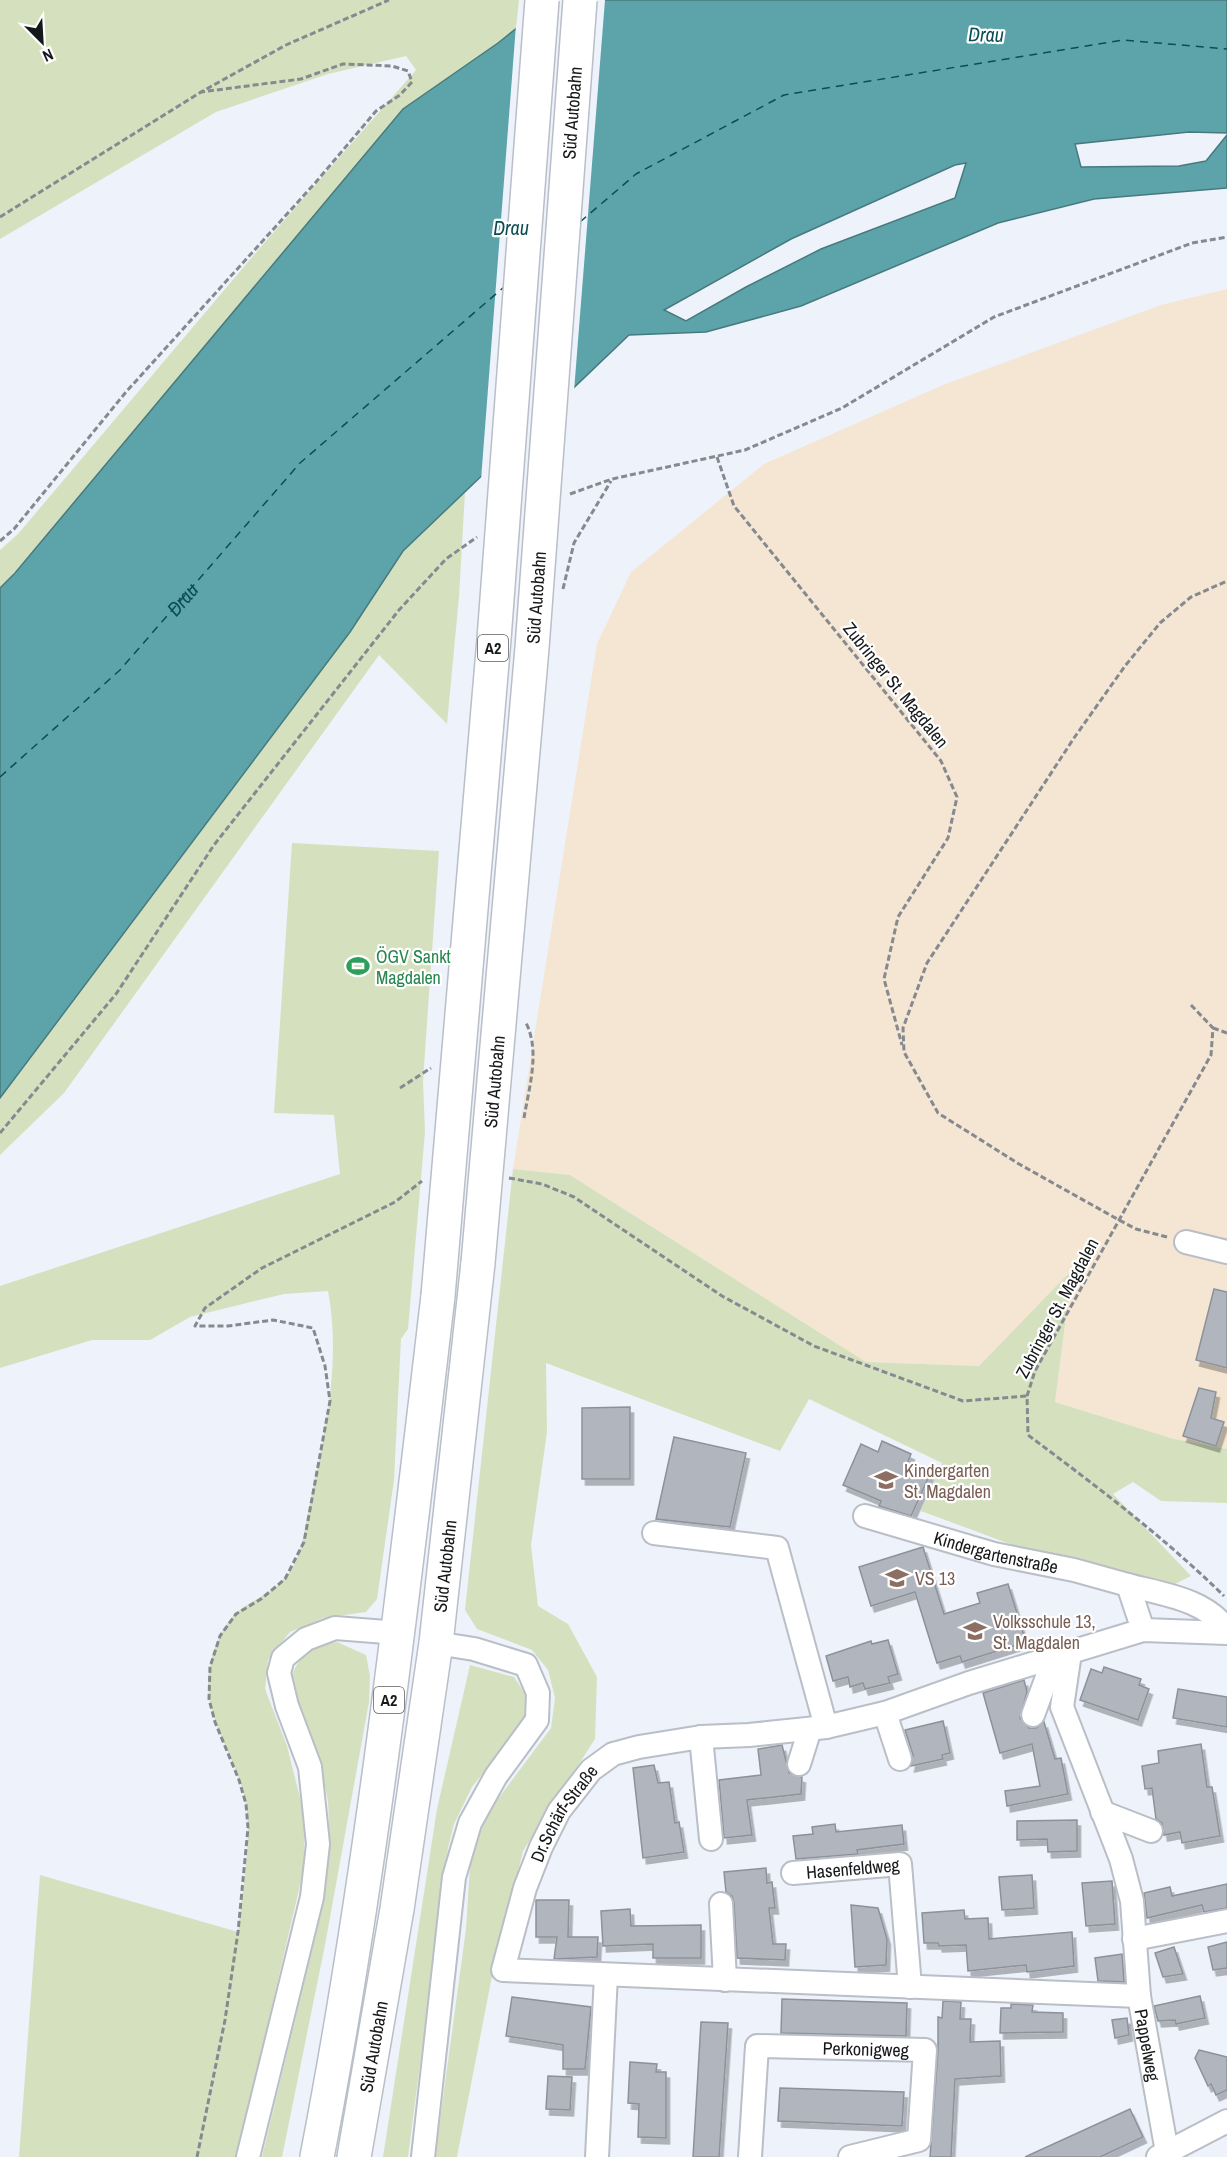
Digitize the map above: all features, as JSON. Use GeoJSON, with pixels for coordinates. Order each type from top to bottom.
{"type":"FeatureCollection","features":[{"type":"Feature","properties":{"kind":"highway","name":"Süd Autobahn"},"geometry":{"type":"LineString","coordinates":[[317,2157],[362,1900],[399,1634],[438,1296],[493,651],[542,0]]}},
{"type":"Feature","properties":{"kind":"highway","name":"Süd Autobahn"},"geometry":{"type":"LineString","coordinates":[[354,2157],[397,1909],[436,1643],[478,1263],[532,648],[580,0]]}},
{"type":"Feature","properties":{"kind":"street"},"geometry":{"type":"LineString","coordinates":[[1186,1242],[1227,1252]]}},
{"type":"Feature","properties":{"kind":"street","name":"Kindergartenstraße"},"geometry":{"type":"LineString","coordinates":[[865,1515],[994,1554],[1074,1570],[1180,1599],[1220,1619],[1227,1632]]}},
{"type":"Feature","properties":{"kind":"street"},"geometry":{"type":"LineString","coordinates":[[654,1533],[777,1548],[818,1728],[800,1764]]}},
{"type":"Feature","properties":{"kind":"street"},"geometry":{"type":"LineString","coordinates":[[1128,1585],[1143,1630]]}},
{"type":"Feature","properties":{"kind":"street"},"geometry":{"type":"LineString","coordinates":[[248,2157],[312,1897],[318,1844],[310,1767],[287,1706],[279,1673],[284,1658],[306,1639],[335,1628],[399,1634]]}},
{"type":"Feature","properties":{"kind":"street","name":"Dr.Schärf-Straße"},"geometry":{"type":"LineString","coordinates":[[606,1975],[503,1970],[525,1887],[559,1811],[591,1770],[613,1754],[639,1747],[701,1737],[818,1728],[885,1713],[969,1683],[1143,1630],[1227,1632]]}},
{"type":"Feature","properties":{"kind":"street"},"geometry":{"type":"LineString","coordinates":[[423,2157],[454,1877],[470,1823],[496,1776],[537,1720],[538,1693],[526,1665],[474,1649],[436,1643]]}},
{"type":"Feature","properties":{"kind":"street"},"geometry":{"type":"LineString","coordinates":[[1033,1715],[1062,1655]]}},
{"type":"Feature","properties":{"kind":"street","name":"Pappelweg"},"geometry":{"type":"LineString","coordinates":[[1062,1655],[1062,1707],[1124,1870],[1132,1901],[1139,1996],[1163,2155]]}},
{"type":"Feature","properties":{"kind":"street"},"geometry":{"type":"LineString","coordinates":[[885,1713],[900,1759]]}},
{"type":"Feature","properties":{"kind":"street"},"geometry":{"type":"LineString","coordinates":[[701,1737],[711,1839]]}},
{"type":"Feature","properties":{"kind":"street"},"geometry":{"type":"LineString","coordinates":[[1102,1812],[1151,1831]]}},
{"type":"Feature","properties":{"kind":"street","name":"Hasenfeldweg"},"geometry":{"type":"LineString","coordinates":[[793,1873],[900,1864],[910,1987]]}},
{"type":"Feature","properties":{"kind":"street"},"geometry":{"type":"LineString","coordinates":[[721,1904],[725,1980]]}},
{"type":"Feature","properties":{"kind":"street"},"geometry":{"type":"LineString","coordinates":[[1134,1939],[1227,1920]]}},
{"type":"Feature","properties":{"kind":"street"},"geometry":{"type":"LineString","coordinates":[[597,2157],[606,1975],[1139,1996]]}},
{"type":"Feature","properties":{"kind":"street","name":"Perkonigweg"},"geometry":{"type":"LineString","coordinates":[[750,2157],[757,2046],[925,2050],[919,2140],[850,2157]]}},
{"type":"Feature","properties":{"kind":"street"},"geometry":{"type":"LineString","coordinates":[[1163,2155],[1227,2121]]}},
{"type":"Feature","properties":{"kind":"path"},"geometry":{"type":"LineString","coordinates":[[0,217],[201,92],[286,45],[389,0]]}},
{"type":"Feature","properties":{"kind":"path"},"geometry":{"type":"LineString","coordinates":[[0,542],[14,529],[126,392],[316,182],[376,111],[400,95],[412,82],[408,71],[392,66],[343,64],[301,79],[201,92]]}},
{"type":"Feature","properties":{"kind":"path","name":"Zubringer St. Magdalen"},"geometry":{"type":"LineString","coordinates":[[717,457],[734,506],[941,761],[957,796],[948,838],[898,917],[884,979],[904,1052],[938,1113],[1010,1159],[1136,1229],[1186,1242]]}},
{"type":"Feature","properties":{"kind":"path"},"geometry":{"type":"LineString","coordinates":[[904,1052],[903,1028],[927,963],[1074,738],[1160,623],[1191,597],[1227,581]]}},
{"type":"Feature","properties":{"kind":"path"},"geometry":{"type":"LineString","coordinates":[[1191,1005],[1213,1028],[1227,1033]]}},
{"type":"Feature","properties":{"kind":"path"},"geometry":{"type":"LineString","coordinates":[[524,1018],[533,1036],[533,1059],[524,1118]]}},
{"type":"Feature","properties":{"kind":"path","name":"Zubringer St. Magdalen"},"geometry":{"type":"LineString","coordinates":[[1213,1028],[1211,1055],[1035,1371],[1027,1396],[1028,1436],[1114,1498],[1187,1560],[1227,1600]]}},
{"type":"Feature","properties":{"kind":"shaded area"},"geometry":{"type":"Polygon","coordinates":[[[1227,289],[1227,1449],[1174,1439],[1055,1402],[1072,1271],[979,1366],[866,1362],[570,1175],[513,1169],[597,644],[631,572],[764,464],[943,385],[1161,305],[1227,289]]]}},
{"type":"Feature","properties":{"kind":"green space"},"geometry":{"type":"Polygon","coordinates":[[[0,0],[519,0],[516,29],[498,43],[0,588],[0,550],[18,534],[253,256],[416,70],[406,56],[328,74],[216,112],[0,239],[0,0]]]}},
{"type":"Feature","properties":{"kind":"green space"},"geometry":{"type":"Polygon","coordinates":[[[465,492],[459,597],[447,724],[379,655],[64,1093],[0,1155],[0,1098],[350,632],[403,551],[465,492]]]}},
{"type":"Feature","properties":{"kind":"green space"},"geometry":{"type":"Polygon","coordinates":[[[292,843],[439,851],[423,1081],[425,1132],[408,1329],[401,1339],[394,1480],[377,1599],[366,1612],[323,1618],[290,1632],[268,1660],[265,1689],[287,1746],[301,1802],[305,1831],[303,1872],[237,2157],[19,2157],[40,1875],[238,1932],[248,1821],[242,1788],[221,1737],[210,1702],[208,1684],[210,1666],[219,1638],[231,1618],[242,1608],[279,1584],[290,1571],[299,1554],[325,1427],[333,1346],[328,1291],[284,1294],[190,1317],[150,1340],[92,1340],[0,1368],[0,1286],[340,1174],[334,1115],[274,1113],[292,843]]]}},
{"type":"Feature","properties":{"kind":"green space"},"geometry":{"type":"Polygon","coordinates":[[[513,1169],[570,1175],[866,1362],[979,1366],[1072,1270],[1055,1402],[1174,1439],[1227,1449],[1227,1503],[1161,1501],[1133,1482],[1113,1494],[1191,1576],[1167,1588],[1021,1548],[921,1511],[942,1463],[809,1399],[780,1451],[546,1363],[547,1432],[531,1545],[538,1606],[568,1624],[597,1677],[595,1739],[523,1851],[491,1981],[457,2157],[435,2157],[466,1929],[470,1865],[486,1815],[551,1728],[555,1698],[548,1670],[532,1650],[477,1629],[465,1610],[513,1169]]]}},
{"type":"Feature","properties":{"kind":"green space"},"geometry":{"type":"Polygon","coordinates":[[[337,1642],[366,1655],[370,1676],[369,1702],[325,1945],[282,2157],[262,2157],[301,1995],[330,1848],[328,1801],[319,1758],[294,1700],[292,1674],[306,1648],[337,1642]]]}},
{"type":"Feature","properties":{"kind":"green space"},"geometry":{"type":"Polygon","coordinates":[[[470,1665],[514,1677],[526,1695],[524,1721],[472,1787],[454,1824],[448,1848],[408,2157],[383,2157],[437,1809],[470,1665]]]}},
{"type":"Feature","properties":{"kind":"water","name":"Drau"},"geometry":{"type":"Polygon","coordinates":[[[552,0],[1227,0],[1227,133],[1189,132],[1075,144],[1081,167],[1179,166],[1206,161],[1227,135],[1227,188],[1094,199],[998,223],[801,306],[706,332],[629,335],[403,551],[350,632],[0,1098],[0,588],[15,573],[403,109],[498,43],[552,0]],[[966,163],[955,165],[791,239],[664,310],[686,321],[821,249],[955,198],[966,163]]]}},
{"type":"Feature","properties":{"kind":"pier"},"geometry":{"type":"Polygon","coordinates":[[[548,0],[605,0],[574,391],[481,480],[516,25],[548,0]]]}},
{"type":"Feature","properties":{"kind":"building"},"geometry":{"type":"Polygon","coordinates":[[[1214,1289],[1227,1292],[1227,1368],[1196,1360],[1214,1289]]]}},
{"type":"Feature","properties":{"kind":"building"},"geometry":{"type":"Polygon","coordinates":[[[1199,1388],[1216,1392],[1211,1418],[1224,1422],[1216,1446],[1183,1436],[1199,1388]]]}},
{"type":"Feature","properties":{"kind":"building"},"geometry":{"type":"Polygon","coordinates":[[[630,1407],[630,1479],[582,1479],[582,1408],[630,1407]]]}},
{"type":"Feature","properties":{"kind":"building"},"geometry":{"type":"Polygon","coordinates":[[[674,1437],[746,1453],[730,1527],[656,1519],[674,1437]]]}},
{"type":"Feature","properties":{"kind":"building","name":"Kindergarten St. Magdalen"},"geometry":{"type":"Polygon","coordinates":[[[882,1441],[911,1454],[907,1464],[930,1474],[911,1516],[879,1506],[881,1501],[843,1485],[861,1444],[878,1452],[882,1441]]]}},
{"type":"Feature","properties":{"kind":"building"},"geometry":{"type":"Polygon","coordinates":[[[923,1547],[944,1614],[980,1603],[977,1593],[1008,1584],[1026,1642],[962,1662],[960,1656],[937,1663],[915,1592],[871,1606],[859,1567],[923,1547]]]}},
{"type":"Feature","properties":{"kind":"building"},"geometry":{"type":"Polygon","coordinates":[[[888,1640],[898,1674],[888,1677],[890,1683],[865,1689],[863,1683],[850,1687],[848,1677],[833,1681],[826,1656],[871,1641],[872,1644],[888,1640]]]}},
{"type":"Feature","properties":{"kind":"building"},"geometry":{"type":"Polygon","coordinates":[[[1104,1667],[1141,1679],[1139,1685],[1149,1689],[1138,1720],[1080,1700],[1091,1669],[1102,1673],[1104,1667]]]}},
{"type":"Feature","properties":{"kind":"building"},"geometry":{"type":"Polygon","coordinates":[[[1024,1680],[1027,1692],[1020,1718],[1029,1728],[1036,1728],[1044,1722],[1055,1759],[1061,1758],[1068,1794],[1007,1806],[1005,1791],[1040,1786],[1032,1744],[1000,1753],[983,1693],[1024,1680]]]}},
{"type":"Feature","properties":{"kind":"building"},"geometry":{"type":"Polygon","coordinates":[[[1178,1689],[1227,1697],[1227,1727],[1173,1718],[1178,1689]]]}},
{"type":"Feature","properties":{"kind":"building"},"geometry":{"type":"Polygon","coordinates":[[[943,1721],[950,1753],[942,1755],[943,1759],[911,1766],[913,1755],[905,1730],[943,1721]]]}},
{"type":"Feature","properties":{"kind":"building"},"geometry":{"type":"Polygon","coordinates":[[[1201,1744],[1207,1787],[1212,1787],[1220,1836],[1182,1843],[1180,1832],[1164,1835],[1162,1823],[1156,1819],[1152,1788],[1145,1789],[1142,1766],[1159,1763],[1158,1751],[1201,1744]]]}},
{"type":"Feature","properties":{"kind":"building"},"geometry":{"type":"Polygon","coordinates":[[[782,1745],[789,1773],[802,1777],[801,1794],[747,1800],[752,1835],[724,1838],[719,1780],[761,1775],[758,1749],[782,1745]]]}},
{"type":"Feature","properties":{"kind":"building"},"geometry":{"type":"Polygon","coordinates":[[[654,1765],[658,1783],[669,1782],[675,1823],[679,1822],[684,1852],[643,1858],[633,1768],[654,1765]]]}},
{"type":"Feature","properties":{"kind":"building"},"geometry":{"type":"Polygon","coordinates":[[[1077,1820],[1077,1851],[1048,1852],[1047,1839],[1017,1840],[1017,1821],[1077,1820]]]}},
{"type":"Feature","properties":{"kind":"building"},"geometry":{"type":"Polygon","coordinates":[[[835,1824],[836,1832],[902,1825],[904,1844],[857,1850],[858,1854],[796,1859],[793,1836],[813,1834],[812,1827],[835,1824]]]}},
{"type":"Feature","properties":{"kind":"building"},"geometry":{"type":"Polygon","coordinates":[[[766,1868],[767,1883],[772,1882],[775,1908],[769,1908],[773,1944],[786,1944],[785,1960],[737,1958],[734,1903],[732,1896],[726,1892],[724,1872],[766,1868]]]}},
{"type":"Feature","properties":{"kind":"building"},"geometry":{"type":"Polygon","coordinates":[[[1032,1875],[1034,1908],[1002,1910],[999,1877],[1032,1875]]]}},
{"type":"Feature","properties":{"kind":"building"},"geometry":{"type":"Polygon","coordinates":[[[1112,1881],[1115,1924],[1086,1926],[1082,1883],[1112,1881]]]}},
{"type":"Feature","properties":{"kind":"building"},"geometry":{"type":"Polygon","coordinates":[[[1227,1884],[1227,1908],[1204,1912],[1202,1905],[1147,1918],[1144,1893],[1170,1887],[1172,1896],[1227,1884]]]}},
{"type":"Feature","properties":{"kind":"building"},"geometry":{"type":"Polygon","coordinates":[[[536,1900],[569,1900],[568,1937],[598,1937],[597,1957],[554,1959],[557,1937],[536,1937],[536,1900]]]}},
{"type":"Feature","properties":{"kind":"building"},"geometry":{"type":"Polygon","coordinates":[[[851,1905],[878,1908],[887,1939],[886,1965],[855,1967],[851,1905]]]}},
{"type":"Feature","properties":{"kind":"building"},"geometry":{"type":"Polygon","coordinates":[[[630,1909],[631,1926],[701,1925],[701,1958],[653,1958],[653,1944],[603,1946],[601,1911],[630,1909]]]}},
{"type":"Feature","properties":{"kind":"building"},"geometry":{"type":"Polygon","coordinates":[[[964,1910],[965,1919],[988,1918],[989,1939],[1072,1932],[1074,1966],[1027,1972],[1026,1965],[968,1971],[966,1945],[939,1946],[938,1943],[924,1943],[922,1913],[964,1910]]]}},
{"type":"Feature","properties":{"kind":"building"},"geometry":{"type":"Polygon","coordinates":[[[1227,1942],[1227,1968],[1213,1970],[1208,1947],[1227,1942]]]}},
{"type":"Feature","properties":{"kind":"building"},"geometry":{"type":"Polygon","coordinates":[[[1174,1947],[1183,1974],[1163,1977],[1155,1953],[1174,1947]]]}},
{"type":"Feature","properties":{"kind":"building"},"geometry":{"type":"Polygon","coordinates":[[[1122,1954],[1124,1982],[1098,1981],[1095,1958],[1122,1954]]]}},
{"type":"Feature","properties":{"kind":"building"},"geometry":{"type":"Polygon","coordinates":[[[1200,1996],[1205,2018],[1176,2024],[1175,2020],[1158,2021],[1154,2006],[1200,1996]]]}},
{"type":"Feature","properties":{"kind":"building"},"geometry":{"type":"Polygon","coordinates":[[[512,1997],[591,2007],[585,2069],[563,2069],[563,2045],[506,2036],[512,1997]]]}},
{"type":"Feature","properties":{"kind":"building"},"geometry":{"type":"Polygon","coordinates":[[[782,1999],[907,2003],[906,2036],[781,2033],[782,1999]]]}},
{"type":"Feature","properties":{"kind":"building"},"geometry":{"type":"Polygon","coordinates":[[[943,2001],[961,2002],[960,2019],[971,2019],[970,2042],[1000,2041],[1001,2076],[955,2079],[951,2157],[930,2157],[938,2051],[938,2017],[942,2018],[943,2001]]]}},
{"type":"Feature","properties":{"kind":"building"},"geometry":{"type":"Polygon","coordinates":[[[1011,2004],[1033,2005],[1032,2012],[1063,2013],[1063,2032],[1000,2033],[1001,2008],[1011,2008],[1011,2004]]]}},
{"type":"Feature","properties":{"kind":"building"},"geometry":{"type":"Polygon","coordinates":[[[1127,2018],[1129,2035],[1115,2038],[1112,2020],[1127,2018]]]}},
{"type":"Feature","properties":{"kind":"building"},"geometry":{"type":"Polygon","coordinates":[[[701,2022],[728,2023],[719,2157],[693,2157],[701,2022]]]}},
{"type":"Feature","properties":{"kind":"building"},"geometry":{"type":"Polygon","coordinates":[[[1199,2050],[1227,2057],[1227,2090],[1216,2095],[1211,2084],[1208,2086],[1195,2058],[1199,2050]]]}},
{"type":"Feature","properties":{"kind":"building"},"geometry":{"type":"Polygon","coordinates":[[[630,2062],[657,2064],[656,2072],[666,2072],[666,2138],[638,2137],[639,2104],[628,2103],[630,2062]]]}},
{"type":"Feature","properties":{"kind":"building"},"geometry":{"type":"Polygon","coordinates":[[[548,2076],[572,2077],[570,2110],[546,2109],[548,2076]]]}},
{"type":"Feature","properties":{"kind":"building"},"geometry":{"type":"Polygon","coordinates":[[[780,2088],[904,2092],[902,2126],[778,2121],[780,2088]]]}},
{"type":"Feature","properties":{"kind":"building"},"geometry":{"type":"Polygon","coordinates":[[[1130,2109],[1143,2137],[1100,2157],[1025,2157],[1130,2109]]]}},
{"type":"Feature","properties":{"kind":"ferry route"},"geometry":{"type":"LineString","coordinates":[[580,222],[636,174],[784,95],[1123,40],[1227,49]]}},
{"type":"Feature","properties":{"kind":"ferry route"},"geometry":{"type":"LineString","coordinates":[[0,777],[120,670],[300,463],[504,287]]}},
{"type":"Feature","properties":{"kind":"place","name":"ÖGV Sankt Magdalen"},"geometry":{"type":"Point","coordinates":[358,966]}},
{"type":"Feature","properties":{"kind":"place","name":"Kindergarten St. Magdalen"},"geometry":{"type":"Point","coordinates":[886,1480]}},
{"type":"Feature","properties":{"kind":"place","name":"VS 13"},"geometry":{"type":"Point","coordinates":[897,1578]}},
{"type":"Feature","properties":{"kind":"place","name":"Volksschule 13, St. Magdalen"},"geometry":{"type":"Point","coordinates":[975,1631]}}]}
